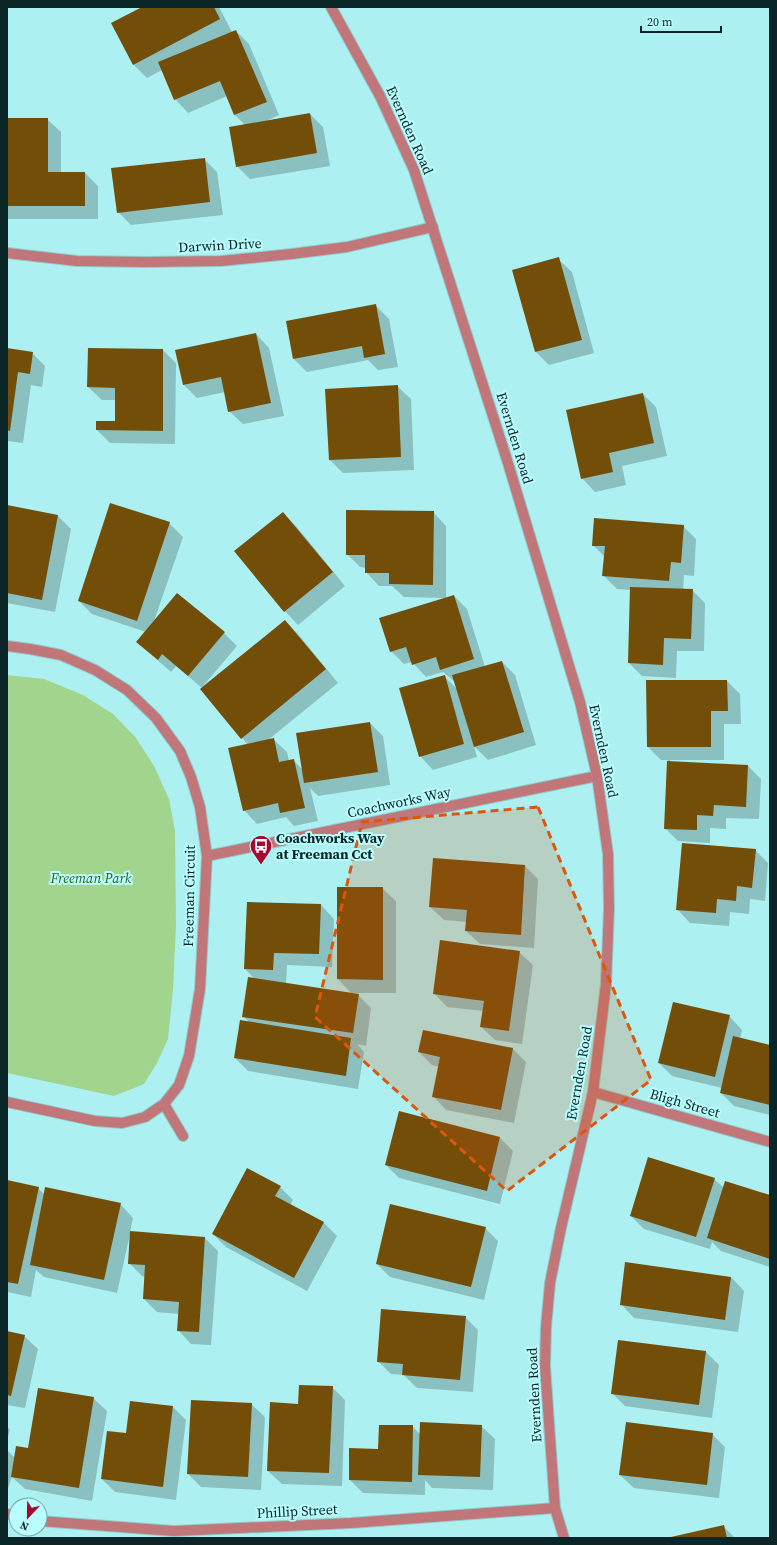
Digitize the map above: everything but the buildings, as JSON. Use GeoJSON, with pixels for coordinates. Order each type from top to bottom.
{"type":"FeatureCollection","features":[{"type":"Feature","properties":{"kind":"street","name":"Evernden Road"},"geometry":{"type":"LineString","coordinates":[[331,7],[380,96],[411,164],[433,227],[507,460],[580,702],[597,776],[608,854],[609,909],[606,984],[593,1092],[569,1189],[550,1283],[546,1327],[545,1366],[555,1508],[564,1538]]}},
{"type":"Feature","properties":{"kind":"street","name":"Darwin Drive"},"geometry":{"type":"LineString","coordinates":[[7,253],[77,261],[221,261],[346,247],[433,227]]}},
{"type":"Feature","properties":{"kind":"street","name":"Freeman Circuit"},"geometry":{"type":"LineString","coordinates":[[7,646],[61,655],[95,670],[127,690],[156,718],[180,751],[191,777],[200,807],[207,856],[200,989],[189,1056],[179,1085],[164,1104],[145,1117],[122,1123],[95,1121],[7,1102]]}},
{"type":"Feature","properties":{"kind":"street","name":"Coachworks Way"},"geometry":{"type":"LineString","coordinates":[[207,856],[597,776]]}},
{"type":"Feature","properties":{"kind":"street","name":"Bligh Street"},"geometry":{"type":"LineString","coordinates":[[593,1092],[770,1142]]}},
{"type":"Feature","properties":{"kind":"street"},"geometry":{"type":"LineString","coordinates":[[164,1104],[183,1136]]}},
{"type":"Feature","properties":{"kind":"street","name":"Phillip Street"},"geometry":{"type":"LineString","coordinates":[[48,1521],[174,1535],[555,1508]]}},
{"type":"Feature","properties":{"kind":"highlighted area"},"geometry":{"type":"Polygon","coordinates":[[[538,807],[651,1080],[507,1191],[315,1017],[362,822],[538,807]]]}},
{"type":"Feature","properties":{"kind":"green space","name":"Freeman Park"},"geometry":{"type":"Polygon","coordinates":[[[7,675],[44,679],[83,695],[113,714],[136,738],[154,766],[169,799],[175,831],[176,925],[173,990],[168,1039],[157,1063],[144,1084],[114,1096],[7,1073],[7,675]]]}},
{"type":"Feature","properties":{"kind":"place","name":"Coachworks Way at Freeman Cct"},"geometry":{"type":"Point","coordinates":[261,866]}}]}
